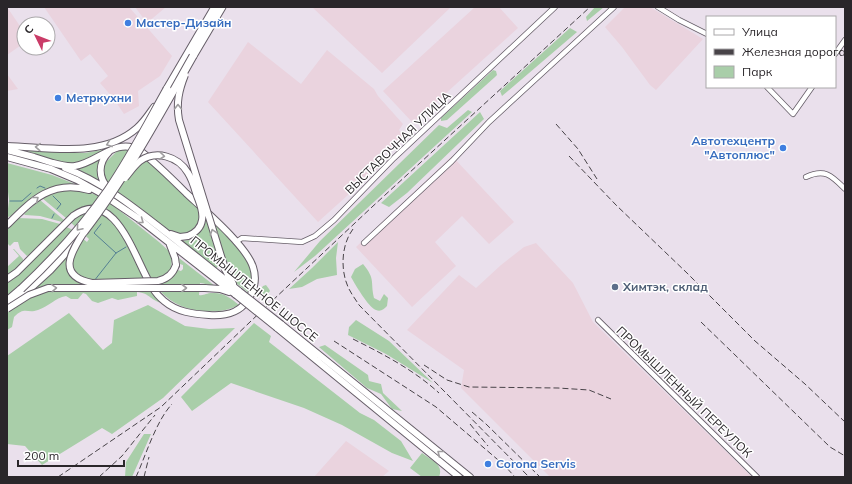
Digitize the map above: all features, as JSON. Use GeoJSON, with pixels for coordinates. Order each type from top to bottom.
{"type":"FeatureCollection","features":[{"type":"Feature","properties":{"kind":"highway"},"geometry":{"type":"LineString","coordinates":[[7,301],[46,264],[92,212],[121,169],[215,7]]}},
{"type":"Feature","properties":{"kind":"highway"},"geometry":{"type":"LineString","coordinates":[[7,309],[50,270],[84,232],[114,194],[222,7]]}},
{"type":"Feature","properties":{"kind":"main road"},"geometry":{"type":"LineString","coordinates":[[193,56],[180,89],[177,102],[178,114],[225,269],[238,293]]}},
{"type":"Feature","properties":{"kind":"main road"},"geometry":{"type":"LineString","coordinates":[[7,146],[84,149],[102,146],[124,137],[141,124],[167,89]]}},
{"type":"Feature","properties":{"kind":"main road"},"geometry":{"type":"LineString","coordinates":[[7,279],[17,272],[73,216],[82,210],[95,208],[107,214],[118,224],[125,234],[152,288],[164,301],[173,307],[187,313],[221,316],[232,313],[241,308],[248,300],[254,289],[255,278],[253,266],[236,242],[218,223],[139,150],[126,145],[80,165],[68,167],[53,163]]}},
{"type":"Feature","properties":{"kind":"main road"},"geometry":{"type":"LineString","coordinates":[[114,149],[102,160],[100,169],[103,182],[114,194],[132,170],[142,160],[151,156],[166,156],[174,159],[183,165],[190,174],[202,209],[200,226],[195,232],[188,236],[176,236],[159,227]]}},
{"type":"Feature","properties":{"kind":"main road","name":"ПРОМЫШЛЕННОЕ ШОССЕ"},"geometry":{"type":"LineString","coordinates":[[7,150],[53,163],[84,176],[114,194],[159,227],[279,326],[470,477]]}},
{"type":"Feature","properties":{"kind":"main road","name":"ПРОМЫШЛЕННОЕ ШОССЕ"},"geometry":{"type":"LineString","coordinates":[[7,157],[51,169],[77,180],[102,194],[139,219],[165,240],[238,293]]}},
{"type":"Feature","properties":{"kind":"main road"},"geometry":{"type":"LineString","coordinates":[[7,225],[33,201],[42,194],[53,189],[72,186],[102,194]]}},
{"type":"Feature","properties":{"kind":"main road"},"geometry":{"type":"LineString","coordinates":[[84,232],[73,249],[69,261],[73,273],[82,280],[92,283],[158,281],[170,276],[176,265],[174,254],[165,240]]}},
{"type":"Feature","properties":{"kind":"main road"},"geometry":{"type":"LineString","coordinates":[[7,309],[29,295],[48,288],[205,288],[220,289],[238,293]]}},
{"type":"Feature","properties":{"kind":"main road","name":"ПРОМЫШЛЕННОЕ ШОССЕ"},"geometry":{"type":"LineString","coordinates":[[279,326],[459,477]]}},
{"type":"Feature","properties":{"kind":"main road"},"geometry":{"type":"LineString","coordinates":[[449,469],[454,464]]}},
{"type":"Feature","properties":{"kind":"street","name":"ВЫСТАВОЧНАЯ УЛИЦА"},"geometry":{"type":"LineString","coordinates":[[236,242],[242,238],[302,242],[315,236],[334,220],[394,158],[555,7]]}},
{"type":"Feature","properties":{"kind":"street"},"geometry":{"type":"LineString","coordinates":[[364,243],[452,161],[489,122],[614,7]]}},
{"type":"Feature","properties":{"kind":"street"},"geometry":{"type":"LineString","coordinates":[[658,7],[679,20],[706,34]]}},
{"type":"Feature","properties":{"kind":"street"},"geometry":{"type":"LineString","coordinates":[[836,53],[845,40]]}},
{"type":"Feature","properties":{"kind":"street"},"geometry":{"type":"LineString","coordinates":[[768,88],[793,114],[811,88]]}},
{"type":"Feature","properties":{"kind":"street"},"geometry":{"type":"LineString","coordinates":[[806,177],[821,172],[828,174],[845,189]]}},
{"type":"Feature","properties":{"kind":"street","name":"ПРОМЫШЛЕННЫЙ ПЕРЕУЛОК"},"geometry":{"type":"LineString","coordinates":[[598,320],[757,477]]}},
{"type":"Feature","properties":{"kind":"shaded area"},"geometry":{"type":"Polygon","coordinates":[[[7,7],[16,20],[16,49],[7,55],[7,7]]]}},
{"type":"Feature","properties":{"kind":"shaded area"},"geometry":{"type":"Polygon","coordinates":[[[44,7],[129,7],[172,56],[160,76],[138,91],[139,106],[124,114],[114,99],[100,83],[108,76],[90,54],[81,61],[56,25],[56,16],[50,16],[44,7]]]}},
{"type":"Feature","properties":{"kind":"shaded area"},"geometry":{"type":"Polygon","coordinates":[[[135,7],[166,7],[147,23],[135,7]]]}},
{"type":"Feature","properties":{"kind":"shaded area"},"geometry":{"type":"Polygon","coordinates":[[[312,7],[451,7],[382,73],[312,7]]]}},
{"type":"Feature","properties":{"kind":"shaded area"},"geometry":{"type":"Polygon","coordinates":[[[475,7],[499,7],[518,28],[413,123],[383,91],[475,7]]]}},
{"type":"Feature","properties":{"kind":"shaded area"},"geometry":{"type":"Polygon","coordinates":[[[625,7],[650,7],[703,39],[656,90],[650,85],[605,27],[625,7]]]}},
{"type":"Feature","properties":{"kind":"shaded area"},"geometry":{"type":"Polygon","coordinates":[[[248,42],[301,84],[327,50],[374,89],[378,96],[403,124],[399,130],[404,136],[389,150],[386,147],[373,160],[379,167],[318,222],[208,102],[248,42]]]}},
{"type":"Feature","properties":{"kind":"shaded area"},"geometry":{"type":"Polygon","coordinates":[[[7,74],[18,89],[7,91],[7,74]]]}},
{"type":"Feature","properties":{"kind":"shaded area"},"geometry":{"type":"Polygon","coordinates":[[[452,156],[514,222],[489,244],[462,216],[435,242],[456,266],[412,307],[356,247],[452,156]]]}},
{"type":"Feature","properties":{"kind":"shaded area"},"geometry":{"type":"Polygon","coordinates":[[[536,243],[573,283],[593,322],[752,477],[550,477],[461,388],[464,370],[407,330],[459,275],[476,288],[501,265],[524,247],[536,243]]]}},
{"type":"Feature","properties":{"kind":"shaded area"},"geometry":{"type":"Polygon","coordinates":[[[346,441],[389,471],[382,477],[314,477],[346,441]]]}},
{"type":"Feature","properties":{"kind":"green space"},"geometry":{"type":"Polygon","coordinates":[[[595,7],[604,7],[587,21],[586,17],[595,7]]]}},
{"type":"Feature","properties":{"kind":"green space"},"geometry":{"type":"Polygon","coordinates":[[[570,28],[577,32],[502,96],[500,91],[570,28]]]}},
{"type":"Feature","properties":{"kind":"green space"},"geometry":{"type":"Polygon","coordinates":[[[493,70],[496,71],[497,75],[495,77],[447,120],[441,121],[441,118],[493,70]]]}},
{"type":"Feature","properties":{"kind":"green space"},"geometry":{"type":"Polygon","coordinates":[[[468,110],[472,112],[315,256],[294,272],[320,241],[439,125],[447,128],[468,110]]]}},
{"type":"Feature","properties":{"kind":"green space"},"geometry":{"type":"Polygon","coordinates":[[[480,112],[484,119],[407,193],[389,207],[381,203],[480,112]]]}},
{"type":"Feature","properties":{"kind":"green space"},"geometry":{"type":"Polygon","coordinates":[[[127,148],[142,156],[214,222],[243,254],[250,263],[253,280],[249,293],[236,283],[231,275],[236,270],[229,262],[219,264],[216,269],[181,241],[189,240],[191,242],[195,240],[190,231],[184,235],[173,234],[113,189],[107,182],[103,172],[106,162],[116,152],[127,148]]]}},
{"type":"Feature","properties":{"kind":"green space"},"geometry":{"type":"Polygon","coordinates":[[[107,149],[91,158],[75,163],[56,161],[23,150],[85,153],[107,149]]]}},
{"type":"Feature","properties":{"kind":"green space"},"geometry":{"type":"Polygon","coordinates":[[[104,154],[98,172],[100,181],[76,168],[104,154]]]}},
{"type":"Feature","properties":{"kind":"green space"},"geometry":{"type":"Polygon","coordinates":[[[7,163],[52,175],[75,184],[65,184],[48,189],[26,203],[12,216],[7,217],[9,200],[7,163]]]}},
{"type":"Feature","properties":{"kind":"green space"},"geometry":{"type":"Polygon","coordinates":[[[63,190],[83,191],[94,194],[114,206],[169,251],[172,258],[171,268],[181,271],[183,269],[183,265],[180,264],[179,258],[215,286],[200,283],[199,295],[220,293],[239,305],[222,311],[204,311],[186,308],[175,303],[160,291],[151,278],[134,244],[113,214],[100,207],[84,207],[66,218],[42,198],[63,190]]]}},
{"type":"Feature","properties":{"kind":"green space"},"geometry":{"type":"Polygon","coordinates":[[[40,200],[64,220],[62,222],[40,216],[24,214],[40,200]]]}},
{"type":"Feature","properties":{"kind":"green space"},"geometry":{"type":"Polygon","coordinates":[[[86,211],[103,216],[117,226],[162,303],[155,301],[145,294],[137,292],[137,296],[118,300],[112,298],[98,303],[92,301],[86,294],[83,293],[78,299],[71,299],[66,296],[38,310],[21,312],[14,317],[12,327],[7,330],[7,281],[17,276],[64,226],[71,229],[87,242],[89,239],[69,221],[86,211]]]}},
{"type":"Feature","properties":{"kind":"green space"},"geometry":{"type":"Polygon","coordinates":[[[18,218],[42,219],[60,224],[27,256],[20,249],[18,242],[14,242],[10,246],[7,243],[7,228],[18,218]]]}},
{"type":"Feature","properties":{"kind":"green space"},"geometry":{"type":"Polygon","coordinates":[[[338,242],[336,258],[337,275],[317,279],[302,287],[289,289],[312,268],[338,242]]]}},
{"type":"Feature","properties":{"kind":"green space"},"geometry":{"type":"Polygon","coordinates":[[[13,249],[23,259],[23,261],[7,276],[7,267],[19,256],[13,249]]]}},
{"type":"Feature","properties":{"kind":"green space"},"geometry":{"type":"Polygon","coordinates":[[[363,264],[371,277],[374,298],[380,301],[384,294],[388,298],[387,306],[382,310],[376,310],[369,305],[351,277],[355,269],[363,264]]]}},
{"type":"Feature","properties":{"kind":"green space"},"geometry":{"type":"Polygon","coordinates":[[[266,285],[270,291],[265,297],[261,296],[259,292],[263,286],[266,285]]]}},
{"type":"Feature","properties":{"kind":"green space"},"geometry":{"type":"Polygon","coordinates":[[[148,305],[185,326],[209,329],[235,328],[163,398],[112,434],[102,428],[42,465],[25,446],[7,444],[7,356],[69,313],[103,350],[112,343],[114,320],[148,305]]]}},
{"type":"Feature","properties":{"kind":"green space"},"geometry":{"type":"Polygon","coordinates":[[[356,320],[389,341],[433,383],[386,354],[348,335],[349,327],[356,320]]]}},
{"type":"Feature","properties":{"kind":"green space"},"geometry":{"type":"Polygon","coordinates":[[[254,323],[271,336],[269,342],[360,413],[374,420],[401,441],[413,461],[392,453],[342,425],[304,408],[231,383],[192,411],[181,397],[254,323]]]}},
{"type":"Feature","properties":{"kind":"green space"},"geometry":{"type":"Polygon","coordinates":[[[325,345],[368,375],[369,381],[381,384],[383,393],[402,411],[392,409],[381,394],[367,388],[319,347],[325,345]]]}},
{"type":"Feature","properties":{"kind":"green space"},"geometry":{"type":"Polygon","coordinates":[[[144,434],[151,434],[132,477],[125,477],[126,462],[144,434]]]}},
{"type":"Feature","properties":{"kind":"green space"},"geometry":{"type":"Polygon","coordinates":[[[422,453],[436,463],[440,469],[439,477],[422,477],[410,468],[422,453]]]}},
{"type":"Feature","properties":{"kind":"waterway"},"geometry":{"type":"LineString","coordinates":[[37,188],[40,186],[45,188]]}},
{"type":"Feature","properties":{"kind":"waterway"},"geometry":{"type":"LineString","coordinates":[[10,201],[22,201],[31,193]]}},
{"type":"Feature","properties":{"kind":"waterway"},"geometry":{"type":"LineString","coordinates":[[53,196],[61,204],[57,209]]}},
{"type":"Feature","properties":{"kind":"waterway"},"geometry":{"type":"LineString","coordinates":[[52,218],[54,214]]}},
{"type":"Feature","properties":{"kind":"waterway"},"geometry":{"type":"LineString","coordinates":[[101,224],[94,233],[116,253]]}},
{"type":"Feature","properties":{"kind":"waterway"},"geometry":{"type":"LineString","coordinates":[[94,281],[116,253],[126,247]]}},
{"type":"Feature","properties":{"kind":"railway"},"geometry":{"type":"LineString","coordinates":[[58,477],[161,407],[372,207],[590,7]]}},
{"type":"Feature","properties":{"kind":"railway"},"geometry":{"type":"LineString","coordinates":[[556,124],[578,149],[597,179]]}},
{"type":"Feature","properties":{"kind":"railway"},"geometry":{"type":"LineString","coordinates":[[569,156],[616,205],[755,341],[805,384],[845,422]]}},
{"type":"Feature","properties":{"kind":"railway"},"geometry":{"type":"LineString","coordinates":[[353,229],[349,235],[344,250],[343,266],[346,282],[359,305],[529,477]]}},
{"type":"Feature","properties":{"kind":"railway"},"geometry":{"type":"LineString","coordinates":[[701,322],[830,447],[845,456]]}},
{"type":"Feature","properties":{"kind":"railway"},"geometry":{"type":"LineString","coordinates":[[353,339],[409,370],[439,393]]}},
{"type":"Feature","properties":{"kind":"railway"},"geometry":{"type":"LineString","coordinates":[[334,341],[436,407],[504,465],[515,477]]}},
{"type":"Feature","properties":{"kind":"railway"},"geometry":{"type":"LineString","coordinates":[[424,365],[447,380],[469,387],[558,388],[589,390],[611,399]]}},
{"type":"Feature","properties":{"kind":"railway"},"geometry":{"type":"LineString","coordinates":[[136,477],[156,429],[166,411],[172,404]]}},
{"type":"Feature","properties":{"kind":"railway"},"geometry":{"type":"LineString","coordinates":[[472,412],[540,477]]}},
{"type":"Feature","properties":{"kind":"railway"},"geometry":{"type":"LineString","coordinates":[[99,477],[122,456],[155,415]]}},
{"type":"Feature","properties":{"kind":"railway"},"geometry":{"type":"LineString","coordinates":[[470,424],[488,446]]}},
{"type":"Feature","properties":{"kind":"railway"},"geometry":{"type":"LineString","coordinates":[[144,477],[149,457]]}},
{"type":"Feature","properties":{"kind":"place","name":"Мастер-Дизайн"},"geometry":{"type":"Point","coordinates":[128,23]}},
{"type":"Feature","properties":{"kind":"place","name":"Метркухни"},"geometry":{"type":"Point","coordinates":[58,98]}},
{"type":"Feature","properties":{"kind":"place","name":"Автотехцентр \"Автоплюс\""},"geometry":{"type":"Point","coordinates":[783,148]}},
{"type":"Feature","properties":{"kind":"place","name":"Химтэк, склад"},"geometry":{"type":"Point","coordinates":[615,287]}},
{"type":"Feature","properties":{"kind":"place","name":"Corona Servis"},"geometry":{"type":"Point","coordinates":[488,464]}}]}
